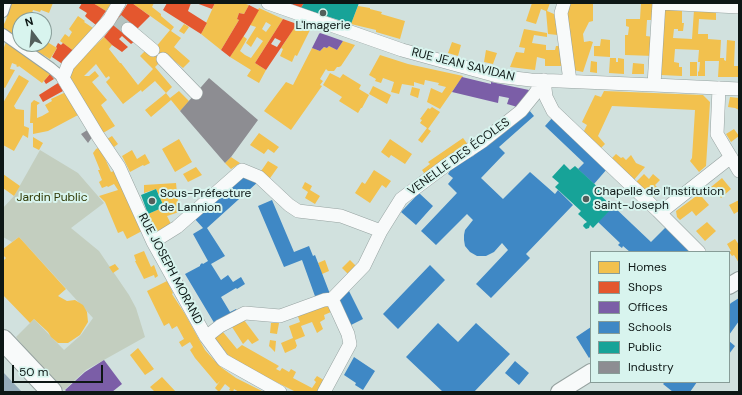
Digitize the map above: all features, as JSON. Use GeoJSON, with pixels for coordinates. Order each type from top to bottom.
{"type":"FeatureCollection","features":[{"type":"Feature","properties":{"kind":"main road"},"geometry":{"type":"LineString","coordinates":[[3,340],[52,392]]}},
{"type":"Feature","properties":{"kind":"street"},"geometry":{"type":"LineString","coordinates":[[3,12],[6,3]]}},
{"type":"Feature","properties":{"kind":"street"},"geometry":{"type":"LineString","coordinates":[[4,36],[63,78],[68,65],[109,20],[114,18],[119,3]]}},
{"type":"Feature","properties":{"kind":"street","name":"RUE JEAN SAVIDAN"},"geometry":{"type":"LineString","coordinates":[[268,3],[402,50],[497,76],[530,80],[739,89]]}},
{"type":"Feature","properties":{"kind":"street"},"geometry":{"type":"LineString","coordinates":[[564,3],[561,14],[570,81]]}},
{"type":"Feature","properties":{"kind":"street"},"geometry":{"type":"LineString","coordinates":[[654,85],[659,3],[739,7]]}},
{"type":"Feature","properties":{"kind":"street"},"geometry":{"type":"LineString","coordinates":[[128,29],[153,50]]}},
{"type":"Feature","properties":{"kind":"street"},"geometry":{"type":"LineString","coordinates":[[163,59],[196,93]]}},
{"type":"Feature","properties":{"kind":"street","name":"RUE JOSEPH MORAND"},"geometry":{"type":"LineString","coordinates":[[63,78],[98,136],[119,167],[153,242],[206,337],[223,360],[280,392]]}},
{"type":"Feature","properties":{"kind":"street"},"geometry":{"type":"LineString","coordinates":[[544,80],[546,97],[553,111],[698,251]]}},
{"type":"Feature","properties":{"kind":"street","name":"VENELLE DES ÉCOLES"},"geometry":{"type":"LineString","coordinates":[[332,299],[364,266],[381,231],[401,199],[521,112],[534,96],[544,80]]}},
{"type":"Feature","properties":{"kind":"street"},"geometry":{"type":"LineString","coordinates":[[719,88],[717,134],[739,170]]}},
{"type":"Feature","properties":{"kind":"street"},"geometry":{"type":"LineString","coordinates":[[660,213],[731,157]]}},
{"type":"Feature","properties":{"kind":"street"},"geometry":{"type":"LineString","coordinates":[[153,242],[177,228],[242,170],[259,177],[289,205],[298,211],[341,216],[381,231]]}},
{"type":"Feature","properties":{"kind":"street"},"geometry":{"type":"LineString","coordinates":[[206,337],[220,326],[245,314],[280,316],[324,300],[332,299],[348,334],[350,344],[324,392]]}},
{"type":"Feature","properties":{"kind":"street"},"geometry":{"type":"LineString","coordinates":[[559,392],[590,373]]}},
{"type":"Feature","properties":{"kind":"green space","name":"Jardin Public"},"geometry":{"type":"Polygon","coordinates":[[[40,150],[78,173],[104,203],[71,228],[99,251],[129,295],[136,308],[145,337],[86,370],[64,390],[39,366],[16,337],[34,319],[64,350],[81,335],[93,318],[19,237],[12,242],[3,237],[3,208],[14,196],[40,150]]]}},
{"type":"Feature","properties":{"kind":"water"},"geometry":{"type":"Polygon","coordinates":[[[3,372],[22,392],[3,392],[3,372]]]}},
{"type":"Feature","properties":{"kind":"building: Homes"},"geometry":{"type":"Polygon","coordinates":[[[11,3],[53,3],[49,12],[33,10],[32,12],[12,12],[12,36],[3,30],[11,3]]]}},
{"type":"Feature","properties":{"kind":"building: Homes"},"geometry":{"type":"Polygon","coordinates":[[[93,3],[111,3],[106,11],[93,3]]]}},
{"type":"Feature","properties":{"kind":"building: Homes"},"geometry":{"type":"Polygon","coordinates":[[[132,3],[154,3],[152,7],[174,27],[171,31],[181,38],[174,47],[190,61],[183,68],[167,55],[155,67],[172,87],[166,93],[155,81],[142,92],[141,90],[123,104],[106,82],[110,78],[109,76],[106,78],[96,64],[84,76],[89,76],[95,71],[99,76],[92,82],[107,100],[101,105],[115,126],[103,133],[69,78],[75,65],[104,37],[112,45],[109,49],[138,85],[153,69],[140,56],[146,50],[150,54],[170,30],[132,3]]]}},
{"type":"Feature","properties":{"kind":"building: Homes"},"geometry":{"type":"Polygon","coordinates":[[[215,3],[243,3],[249,5],[244,14],[239,13],[237,19],[239,20],[221,50],[201,34],[215,3]]]}},
{"type":"Feature","properties":{"kind":"building: Homes"},"geometry":{"type":"Polygon","coordinates":[[[532,3],[550,3],[547,11],[554,14],[558,35],[548,34],[546,11],[541,9],[536,24],[526,21],[532,3]]]}},
{"type":"Feature","properties":{"kind":"building: Homes"},"geometry":{"type":"Polygon","coordinates":[[[569,3],[593,3],[593,21],[589,22],[583,34],[584,42],[593,42],[583,72],[573,70],[566,14],[569,3]]]}},
{"type":"Feature","properties":{"kind":"building: Homes"},"geometry":{"type":"Polygon","coordinates":[[[641,3],[655,3],[655,20],[647,20],[646,36],[654,37],[654,56],[625,55],[625,35],[628,35],[629,27],[626,26],[626,19],[640,19],[641,3]]]}},
{"type":"Feature","properties":{"kind":"building: Homes"},"geometry":{"type":"Polygon","coordinates":[[[358,6],[370,8],[382,12],[381,14],[405,21],[400,39],[376,32],[376,30],[351,24],[358,6]]]}},
{"type":"Feature","properties":{"kind":"building: Homes"},"geometry":{"type":"Polygon","coordinates":[[[259,8],[283,19],[255,63],[266,70],[259,83],[247,76],[251,70],[230,57],[243,36],[247,39],[240,51],[251,58],[263,41],[257,37],[251,47],[246,43],[256,27],[250,25],[259,8]],[[266,22],[262,29],[266,32],[271,25],[266,22]]]}},
{"type":"Feature","properties":{"kind":"building: Homes"},"geometry":{"type":"Polygon","coordinates":[[[664,8],[682,9],[682,23],[684,23],[683,31],[674,29],[673,38],[692,39],[694,10],[716,11],[716,20],[699,19],[698,34],[708,34],[708,39],[721,40],[720,58],[724,58],[726,61],[727,40],[735,41],[734,66],[739,66],[739,77],[718,77],[719,61],[705,61],[705,76],[698,76],[700,62],[698,62],[699,50],[675,49],[674,62],[679,63],[679,67],[682,67],[682,76],[661,75],[664,8]]]}},
{"type":"Feature","properties":{"kind":"building: Homes"},"geometry":{"type":"Polygon","coordinates":[[[78,16],[93,28],[75,52],[60,41],[65,34],[69,37],[72,32],[69,29],[78,16]]]}},
{"type":"Feature","properties":{"kind":"building: Homes"},"geometry":{"type":"Polygon","coordinates":[[[184,24],[189,27],[184,34],[179,31],[184,24]]]}},
{"type":"Feature","properties":{"kind":"building: Homes"},"geometry":{"type":"Polygon","coordinates":[[[296,25],[310,30],[297,56],[295,55],[292,62],[280,56],[283,49],[281,48],[296,25]]]}},
{"type":"Feature","properties":{"kind":"building: Homes"},"geometry":{"type":"Polygon","coordinates":[[[524,29],[547,33],[547,37],[534,35],[532,43],[546,45],[546,50],[555,50],[556,46],[560,46],[563,66],[545,66],[545,59],[537,57],[535,70],[510,67],[516,52],[524,53],[525,48],[519,47],[524,29]]]}},
{"type":"Feature","properties":{"kind":"building: Homes"},"geometry":{"type":"Polygon","coordinates":[[[601,39],[610,40],[610,57],[594,56],[594,46],[600,46],[601,39]]]}},
{"type":"Feature","properties":{"kind":"building: Homes"},"geometry":{"type":"Polygon","coordinates":[[[343,41],[355,45],[341,66],[337,67],[334,71],[328,71],[326,69],[320,79],[323,81],[320,85],[322,86],[291,130],[264,111],[286,82],[293,85],[312,48],[320,51],[324,47],[327,48],[329,46],[337,50],[343,41]]]}},
{"type":"Feature","properties":{"kind":"building: Homes"},"geometry":{"type":"Polygon","coordinates":[[[6,42],[12,45],[12,52],[22,52],[50,74],[42,83],[19,66],[18,67],[12,63],[10,69],[15,70],[5,88],[3,87],[3,50],[6,42]]]}},
{"type":"Feature","properties":{"kind":"building: Homes"},"geometry":{"type":"Polygon","coordinates":[[[452,42],[461,45],[458,56],[448,53],[452,42]]]}},
{"type":"Feature","properties":{"kind":"building: Homes"},"geometry":{"type":"Polygon","coordinates":[[[52,45],[57,48],[50,59],[38,52],[52,52],[52,45]]]}},
{"type":"Feature","properties":{"kind":"building: Homes"},"geometry":{"type":"Polygon","coordinates":[[[486,50],[497,53],[493,64],[484,62],[486,50]]]}},
{"type":"Feature","properties":{"kind":"building: Homes"},"geometry":{"type":"Polygon","coordinates":[[[380,55],[408,64],[463,76],[440,109],[427,102],[431,88],[442,93],[446,87],[438,85],[439,83],[425,80],[424,85],[414,82],[414,86],[402,84],[399,94],[391,92],[394,82],[383,78],[381,83],[375,81],[376,79],[369,75],[380,55]]]}},
{"type":"Feature","properties":{"kind":"building: Homes"},"geometry":{"type":"Polygon","coordinates":[[[610,58],[616,58],[616,62],[618,62],[618,58],[624,59],[624,74],[609,73],[610,58]]]}},
{"type":"Feature","properties":{"kind":"building: Homes"},"geometry":{"type":"Polygon","coordinates":[[[591,61],[597,62],[597,73],[590,72],[591,61]]]}},
{"type":"Feature","properties":{"kind":"building: Homes"},"geometry":{"type":"Polygon","coordinates":[[[690,62],[697,62],[697,76],[690,76],[690,62]]]}},
{"type":"Feature","properties":{"kind":"building: Homes"},"geometry":{"type":"Polygon","coordinates":[[[633,63],[644,64],[644,74],[632,74],[633,63]]]}},
{"type":"Feature","properties":{"kind":"building: Homes"},"geometry":{"type":"Polygon","coordinates":[[[330,73],[340,78],[343,74],[361,85],[359,89],[369,95],[358,113],[339,101],[342,97],[323,85],[330,73]]]}},
{"type":"Feature","properties":{"kind":"building: Homes"},"geometry":{"type":"Polygon","coordinates":[[[19,75],[29,81],[14,106],[16,109],[24,110],[24,126],[29,128],[28,138],[23,135],[14,151],[3,145],[3,103],[19,75]]]}},
{"type":"Feature","properties":{"kind":"building: Homes"},"geometry":{"type":"Polygon","coordinates":[[[373,86],[391,95],[387,104],[369,94],[373,86]]]}},
{"type":"Feature","properties":{"kind":"building: Homes"},"geometry":{"type":"Polygon","coordinates":[[[412,87],[420,89],[418,98],[410,95],[412,87]]]}},
{"type":"Feature","properties":{"kind":"building: Homes"},"geometry":{"type":"Polygon","coordinates":[[[179,91],[189,101],[180,111],[171,100],[151,117],[145,110],[166,93],[170,98],[179,91]]]}},
{"type":"Feature","properties":{"kind":"building: Homes"},"geometry":{"type":"Polygon","coordinates":[[[604,91],[703,95],[710,102],[706,166],[699,172],[690,161],[692,158],[695,110],[612,106],[598,136],[605,144],[600,149],[583,133],[587,125],[582,122],[595,95],[601,97],[604,91]]]}},
{"type":"Feature","properties":{"kind":"building: Homes"},"geometry":{"type":"Polygon","coordinates":[[[66,92],[78,115],[48,131],[33,134],[33,123],[30,123],[31,103],[34,100],[40,103],[37,105],[37,118],[49,112],[45,105],[52,101],[51,99],[66,92]]]}},
{"type":"Feature","properties":{"kind":"building: Homes"},"geometry":{"type":"Polygon","coordinates":[[[730,97],[739,98],[739,110],[728,107],[730,97]]]}},
{"type":"Feature","properties":{"kind":"building: Homes"},"geometry":{"type":"Polygon","coordinates":[[[432,107],[440,112],[428,129],[431,131],[422,143],[418,140],[427,128],[420,123],[422,120],[420,119],[428,108],[430,109],[432,107]]]}},
{"type":"Feature","properties":{"kind":"building: Homes"},"geometry":{"type":"Polygon","coordinates":[[[734,129],[739,136],[731,142],[726,134],[734,129]]]}},
{"type":"Feature","properties":{"kind":"building: Homes"},"geometry":{"type":"Polygon","coordinates":[[[259,133],[279,147],[274,153],[268,149],[264,154],[250,145],[259,133]]]}},
{"type":"Feature","properties":{"kind":"building: Homes"},"geometry":{"type":"Polygon","coordinates":[[[112,136],[118,144],[114,147],[107,139],[112,136]]]}},
{"type":"Feature","properties":{"kind":"building: Homes"},"geometry":{"type":"Polygon","coordinates":[[[33,137],[43,143],[39,150],[33,147],[33,137]]]}},
{"type":"Feature","properties":{"kind":"building: Homes"},"geometry":{"type":"Polygon","coordinates":[[[463,138],[469,146],[426,176],[422,170],[430,164],[428,162],[463,138]]]}},
{"type":"Feature","properties":{"kind":"building: Homes"},"geometry":{"type":"Polygon","coordinates":[[[179,139],[192,162],[175,172],[162,149],[179,139]]]}},
{"type":"Feature","properties":{"kind":"building: Homes"},"geometry":{"type":"Polygon","coordinates":[[[390,139],[412,154],[405,164],[391,155],[389,158],[381,152],[390,139]]]}},
{"type":"Feature","properties":{"kind":"building: Homes"},"geometry":{"type":"Polygon","coordinates":[[[100,147],[111,172],[114,171],[142,231],[127,239],[123,231],[118,233],[105,202],[99,196],[118,190],[114,184],[102,188],[99,182],[102,180],[98,170],[100,170],[93,153],[100,147]]]}},
{"type":"Feature","properties":{"kind":"building: Homes"},"geometry":{"type":"Polygon","coordinates":[[[132,150],[137,159],[145,154],[150,163],[130,172],[122,156],[132,150]]]}},
{"type":"Feature","properties":{"kind":"building: Homes"},"geometry":{"type":"Polygon","coordinates":[[[616,154],[626,160],[631,155],[636,163],[645,167],[633,181],[611,159],[616,154]]]}},
{"type":"Feature","properties":{"kind":"building: Homes"},"geometry":{"type":"Polygon","coordinates":[[[231,157],[240,163],[231,169],[225,163],[231,157]]]}},
{"type":"Feature","properties":{"kind":"building: Homes"},"geometry":{"type":"Polygon","coordinates":[[[268,161],[278,167],[268,181],[259,174],[268,161]]]}},
{"type":"Feature","properties":{"kind":"building: Homes"},"geometry":{"type":"Polygon","coordinates":[[[196,167],[202,175],[188,182],[183,174],[196,167]]]}},
{"type":"Feature","properties":{"kind":"building: Homes"},"geometry":{"type":"Polygon","coordinates":[[[374,170],[391,181],[386,188],[382,185],[370,203],[355,193],[362,182],[365,184],[374,170]]]}},
{"type":"Feature","properties":{"kind":"building: Homes"},"geometry":{"type":"Polygon","coordinates":[[[3,174],[20,186],[14,196],[3,188],[3,174]]]}},
{"type":"Feature","properties":{"kind":"building: Homes"},"geometry":{"type":"Polygon","coordinates":[[[644,174],[649,179],[653,174],[660,180],[655,185],[660,190],[652,199],[635,183],[644,174]]]}},
{"type":"Feature","properties":{"kind":"building: Homes"},"geometry":{"type":"Polygon","coordinates":[[[722,178],[731,189],[721,198],[711,187],[722,178]]]}},
{"type":"Feature","properties":{"kind":"building: Homes"},"geometry":{"type":"Polygon","coordinates":[[[305,182],[312,186],[310,190],[320,196],[315,204],[305,198],[308,192],[302,188],[305,182]]]}},
{"type":"Feature","properties":{"kind":"building: Homes"},"geometry":{"type":"Polygon","coordinates":[[[176,183],[179,212],[167,216],[173,228],[157,235],[148,214],[164,207],[156,189],[144,193],[144,185],[176,183]]]}},
{"type":"Feature","properties":{"kind":"building: Homes"},"geometry":{"type":"Polygon","coordinates":[[[697,191],[709,205],[696,216],[692,211],[680,220],[677,217],[676,211],[695,197],[692,195],[697,191]]]}},
{"type":"Feature","properties":{"kind":"building: Homes"},"geometry":{"type":"Polygon","coordinates":[[[739,200],[739,211],[734,214],[729,205],[739,200]]]}},
{"type":"Feature","properties":{"kind":"building: Homes"},"geometry":{"type":"Polygon","coordinates":[[[707,222],[716,231],[705,241],[696,231],[707,222]]]}},
{"type":"Feature","properties":{"kind":"building: Homes"},"geometry":{"type":"Polygon","coordinates":[[[19,237],[66,289],[58,296],[67,301],[75,300],[83,305],[87,312],[88,322],[80,335],[68,343],[58,343],[34,319],[30,323],[3,295],[3,261],[6,258],[3,255],[3,249],[19,237]]]}},
{"type":"Feature","properties":{"kind":"building: Homes"},"geometry":{"type":"Polygon","coordinates":[[[735,239],[739,245],[739,263],[734,255],[732,256],[730,253],[731,251],[727,244],[735,239]]]}},
{"type":"Feature","properties":{"kind":"building: Homes"},"geometry":{"type":"Polygon","coordinates":[[[144,251],[151,267],[154,265],[158,276],[155,278],[154,275],[144,279],[135,261],[134,255],[144,251]]]}},
{"type":"Feature","properties":{"kind":"building: Homes"},"geometry":{"type":"Polygon","coordinates":[[[325,260],[329,271],[322,274],[318,263],[325,260]]]}},
{"type":"Feature","properties":{"kind":"building: Homes"},"geometry":{"type":"Polygon","coordinates":[[[350,260],[358,268],[350,276],[342,268],[350,260]]]}},
{"type":"Feature","properties":{"kind":"building: Homes"},"geometry":{"type":"Polygon","coordinates":[[[115,264],[119,269],[113,273],[109,267],[115,264]]]}},
{"type":"Feature","properties":{"kind":"building: Homes"},"geometry":{"type":"Polygon","coordinates":[[[167,281],[173,293],[172,294],[205,350],[222,368],[236,378],[264,392],[239,392],[234,389],[233,392],[229,390],[230,388],[225,384],[219,392],[215,388],[220,381],[217,384],[195,358],[190,350],[193,347],[190,342],[182,347],[179,342],[184,339],[177,326],[172,329],[169,323],[164,326],[147,291],[167,281]]]}},
{"type":"Feature","properties":{"kind":"building: Homes"},"geometry":{"type":"Polygon","coordinates":[[[327,303],[331,312],[324,315],[325,319],[320,322],[323,329],[317,333],[312,322],[301,326],[305,336],[295,340],[297,346],[296,348],[285,353],[281,343],[293,338],[289,326],[300,322],[297,314],[327,303]]]}},
{"type":"Feature","properties":{"kind":"building: Homes"},"geometry":{"type":"Polygon","coordinates":[[[244,320],[259,340],[252,344],[248,339],[243,344],[232,327],[244,320]]]}},
{"type":"Feature","properties":{"kind":"building: Homes"},"geometry":{"type":"Polygon","coordinates":[[[271,323],[279,323],[277,334],[270,333],[271,323]]]}},
{"type":"Feature","properties":{"kind":"building: Homes"},"geometry":{"type":"Polygon","coordinates":[[[223,332],[237,349],[242,345],[279,366],[276,369],[280,371],[282,368],[289,372],[291,369],[296,372],[293,378],[312,388],[316,382],[314,380],[317,376],[327,382],[321,392],[296,392],[229,356],[214,338],[223,332]]]}},
{"type":"Feature","properties":{"kind":"building: Homes"},"geometry":{"type":"Polygon","coordinates":[[[270,340],[276,341],[275,352],[269,346],[270,340]]]}},
{"type":"Feature","properties":{"kind":"building: Homes"},"geometry":{"type":"Polygon","coordinates":[[[138,348],[154,369],[145,375],[130,355],[138,348]]]}},
{"type":"Feature","properties":{"kind":"building: Homes"},"geometry":{"type":"Polygon","coordinates":[[[162,377],[176,392],[155,392],[150,387],[162,377]]]}},
{"type":"Feature","properties":{"kind":"building: Shops"},"geometry":{"type":"Polygon","coordinates":[[[82,3],[93,3],[106,11],[96,25],[85,16],[87,13],[79,8],[82,3]]]}},
{"type":"Feature","properties":{"kind":"building: Shops"},"geometry":{"type":"Polygon","coordinates":[[[128,3],[132,3],[150,16],[135,31],[135,41],[131,44],[122,36],[119,39],[128,47],[122,52],[104,37],[128,3]]]}},
{"type":"Feature","properties":{"kind":"building: Shops"},"geometry":{"type":"Polygon","coordinates":[[[167,3],[191,3],[188,11],[207,23],[201,34],[163,10],[167,3]]]}},
{"type":"Feature","properties":{"kind":"building: Shops"},"geometry":{"type":"Polygon","coordinates":[[[196,3],[215,3],[212,9],[196,3]]]}},
{"type":"Feature","properties":{"kind":"building: Shops"},"geometry":{"type":"Polygon","coordinates":[[[288,3],[304,3],[301,8],[288,3]]]}},
{"type":"Feature","properties":{"kind":"building: Shops"},"geometry":{"type":"Polygon","coordinates":[[[249,5],[259,10],[230,57],[221,50],[239,20],[237,19],[239,13],[244,14],[249,5]]]}},
{"type":"Feature","properties":{"kind":"building: Shops"},"geometry":{"type":"Polygon","coordinates":[[[283,19],[297,24],[266,70],[255,63],[283,19]],[[275,38],[271,44],[277,47],[281,41],[275,38]]]}},
{"type":"Feature","properties":{"kind":"building: Shops"},"geometry":{"type":"Polygon","coordinates":[[[58,43],[61,45],[63,43],[75,52],[64,65],[52,57],[58,43]]]}},
{"type":"Feature","properties":{"kind":"building: Shops"},"geometry":{"type":"Polygon","coordinates":[[[50,74],[54,79],[46,84],[44,81],[50,74]]]}},
{"type":"Feature","properties":{"kind":"building: Shops"},"geometry":{"type":"Polygon","coordinates":[[[58,83],[63,91],[43,102],[39,95],[58,83]]]}},
{"type":"Feature","properties":{"kind":"building: Offices"},"geometry":{"type":"Polygon","coordinates":[[[320,33],[343,41],[337,50],[329,46],[327,48],[324,47],[320,51],[312,48],[320,33]]]}},
{"type":"Feature","properties":{"kind":"building: Offices"},"geometry":{"type":"Polygon","coordinates":[[[462,77],[491,84],[491,82],[529,90],[525,102],[520,109],[507,104],[509,98],[499,96],[498,103],[452,92],[462,77]]]}},
{"type":"Feature","properties":{"kind":"building: Offices"},"geometry":{"type":"Polygon","coordinates":[[[104,360],[122,384],[112,392],[67,392],[65,390],[85,372],[104,360]]]}},
{"type":"Feature","properties":{"kind":"building: Schools"},"geometry":{"type":"Polygon","coordinates":[[[529,110],[534,116],[499,147],[505,153],[481,178],[503,199],[530,172],[555,194],[558,190],[573,205],[526,254],[530,258],[491,298],[476,284],[508,250],[502,243],[494,252],[486,256],[477,256],[470,252],[465,246],[464,235],[465,230],[473,220],[467,214],[436,245],[421,231],[457,193],[448,184],[453,178],[448,174],[452,167],[473,156],[529,110]]]}},
{"type":"Feature","properties":{"kind":"building: Schools"},"geometry":{"type":"Polygon","coordinates":[[[553,117],[607,169],[594,184],[578,169],[584,163],[545,126],[553,117]]]}},
{"type":"Feature","properties":{"kind":"building: Schools"},"geometry":{"type":"Polygon","coordinates":[[[243,174],[259,181],[207,228],[225,256],[211,264],[221,280],[228,275],[233,282],[241,277],[245,284],[221,297],[230,312],[236,309],[238,313],[216,326],[185,274],[200,266],[202,263],[203,264],[208,261],[193,234],[203,228],[194,218],[243,174]]]}},
{"type":"Feature","properties":{"kind":"building: Schools"},"geometry":{"type":"Polygon","coordinates":[[[419,193],[433,206],[416,225],[401,212],[419,193]]]}},
{"type":"Feature","properties":{"kind":"building: Schools"},"geometry":{"type":"Polygon","coordinates":[[[272,200],[294,252],[309,246],[313,256],[315,255],[330,294],[316,299],[302,260],[284,267],[258,206],[272,200]]]}},
{"type":"Feature","properties":{"kind":"building: Schools"},"geometry":{"type":"Polygon","coordinates":[[[613,206],[651,242],[667,226],[694,251],[629,251],[623,246],[622,248],[618,245],[620,243],[598,222],[613,206]]]}},
{"type":"Feature","properties":{"kind":"building: Schools"},"geometry":{"type":"Polygon","coordinates":[[[430,265],[445,280],[398,329],[383,314],[430,265]]]}},
{"type":"Feature","properties":{"kind":"building: Schools"},"geometry":{"type":"Polygon","coordinates":[[[348,289],[363,319],[347,327],[335,302],[348,289]]]}},
{"type":"Feature","properties":{"kind":"building: Schools"},"geometry":{"type":"Polygon","coordinates":[[[739,298],[739,321],[730,334],[730,304],[739,298]]]}},
{"type":"Feature","properties":{"kind":"building: Schools"},"geometry":{"type":"Polygon","coordinates":[[[438,323],[458,342],[476,323],[510,354],[474,392],[443,392],[406,357],[438,323]]]}},
{"type":"Feature","properties":{"kind":"building: Schools"},"geometry":{"type":"Polygon","coordinates":[[[590,328],[589,358],[576,337],[590,328]]]}},
{"type":"Feature","properties":{"kind":"building: Schools"},"geometry":{"type":"Polygon","coordinates":[[[730,342],[735,346],[730,353],[730,342]]]}},
{"type":"Feature","properties":{"kind":"building: Schools"},"geometry":{"type":"Polygon","coordinates":[[[354,357],[375,371],[363,390],[344,375],[354,357]]]}},
{"type":"Feature","properties":{"kind":"building: Schools"},"geometry":{"type":"Polygon","coordinates":[[[515,361],[529,373],[519,385],[505,373],[515,361]]]}},
{"type":"Feature","properties":{"kind":"building: Schools"},"geometry":{"type":"Polygon","coordinates":[[[696,383],[690,392],[673,392],[663,384],[696,383]]]}},
{"type":"Feature","properties":{"kind":"building: Public"},"geometry":{"type":"Polygon","coordinates":[[[304,3],[359,3],[351,24],[301,8],[304,3]]]}},
{"type":"Feature","properties":{"kind":"building: Public","name":"Chapelle de l'Institution Saint-Joseph"},"geometry":{"type":"Polygon","coordinates":[[[564,164],[570,170],[575,166],[602,191],[599,194],[613,207],[593,228],[590,225],[589,228],[586,229],[583,226],[587,222],[578,214],[581,211],[555,187],[559,183],[552,177],[564,164]]]}},
{"type":"Feature","properties":{"kind":"building: Public","name":"Sous-Préfecture de Lannion"},"geometry":{"type":"Polygon","coordinates":[[[156,189],[164,207],[148,214],[141,195],[156,189]]]}},
{"type":"Feature","properties":{"kind":"building: Industry"},"geometry":{"type":"Polygon","coordinates":[[[209,78],[258,120],[225,163],[180,111],[209,78]]]}},
{"type":"Feature","properties":{"kind":"building: Industry"},"geometry":{"type":"Polygon","coordinates":[[[89,129],[93,136],[88,143],[81,134],[89,129]]]}},
{"type":"Feature","properties":{"kind":"tunnel"},"geometry":{"type":"LineString","coordinates":[[117,20],[128,29]]}},
{"type":"Feature","properties":{"kind":"place","name":"L'Imagerie"},"geometry":{"type":"Point","coordinates":[323,13]}},
{"type":"Feature","properties":{"kind":"place","name":"Chapelle de l'Institution Saint-Joseph"},"geometry":{"type":"Point","coordinates":[586,199]}},
{"type":"Feature","properties":{"kind":"place","name":"Sous-Préfecture de Lannion"},"geometry":{"type":"Point","coordinates":[152,201]}}]}
